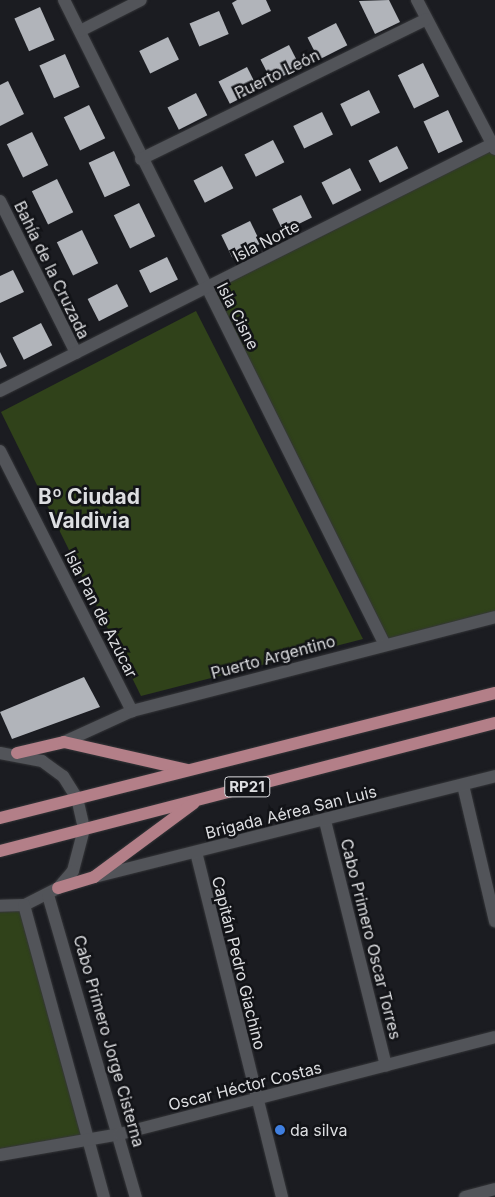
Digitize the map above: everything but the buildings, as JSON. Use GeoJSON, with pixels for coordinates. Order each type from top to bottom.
{"type":"FeatureCollection","features":[{"type":"Feature","properties":{"kind":"main road","name":"RP21"},"geometry":{"type":"LineString","coordinates":[[0,818],[495,693]]}},
{"type":"Feature","properties":{"kind":"main road","name":"RP21"},"geometry":{"type":"LineString","coordinates":[[0,851],[495,723]]}},
{"type":"Feature","properties":{"kind":"main road"},"geometry":{"type":"LineString","coordinates":[[17,753],[64,742],[189,771]]}},
{"type":"Feature","properties":{"kind":"main road"},"geometry":{"type":"LineString","coordinates":[[53,892],[94,877],[199,799]]}},
{"type":"Feature","properties":{"kind":"street","name":"Isla Cisne"},"geometry":{"type":"LineString","coordinates":[[64,0],[140,159],[385,645]]}},
{"type":"Feature","properties":{"kind":"street"},"geometry":{"type":"LineString","coordinates":[[80,31],[141,0]]}},
{"type":"Feature","properties":{"kind":"street"},"geometry":{"type":"LineString","coordinates":[[417,0],[494,146]]}},
{"type":"Feature","properties":{"kind":"street","name":"Puerto León"},"geometry":{"type":"LineString","coordinates":[[140,159],[427,19]]}},
{"type":"Feature","properties":{"kind":"street","name":"Isla Norte"},"geometry":{"type":"LineString","coordinates":[[0,391],[494,146]]}},
{"type":"Feature","properties":{"kind":"street","name":"Bahía de la Cruzada"},"geometry":{"type":"LineString","coordinates":[[0,201],[4,221],[76,354]]}},
{"type":"Feature","properties":{"kind":"street","name":"Isla Pan de Azúcar"},"geometry":{"type":"LineString","coordinates":[[0,451],[132,711]]}},
{"type":"Feature","properties":{"kind":"street","name":"Puerto Argentino"},"geometry":{"type":"LineString","coordinates":[[64,742],[132,711],[495,617]]}},
{"type":"Feature","properties":{"kind":"street"},"geometry":{"type":"LineString","coordinates":[[0,753],[17,753],[42,761],[63,776],[77,798],[84,829],[73,871],[53,892],[24,905],[0,906]]}},
{"type":"Feature","properties":{"kind":"street","name":"Brigada Aérea San Luis"},"geometry":{"type":"LineString","coordinates":[[94,877],[325,821],[495,776]]}},
{"type":"Feature","properties":{"kind":"street"},"geometry":{"type":"LineString","coordinates":[[463,785],[495,920]]}},
{"type":"Feature","properties":{"kind":"street","name":"Cabo Primero Oscar Torres"},"geometry":{"type":"LineString","coordinates":[[325,821],[386,1066]]}},
{"type":"Feature","properties":{"kind":"street","name":"Capitán Pedro Giachino"},"geometry":{"type":"LineString","coordinates":[[196,852],[256,1101],[282,1197]]}},
{"type":"Feature","properties":{"kind":"street","name":"Cabo Primero Jorge Cisterna"},"geometry":{"type":"LineString","coordinates":[[53,892],[136,1197]]}},
{"type":"Feature","properties":{"kind":"street"},"geometry":{"type":"LineString","coordinates":[[24,905],[104,1197]]}},
{"type":"Feature","properties":{"kind":"street","name":"Oscar Héctor Costas"},"geometry":{"type":"LineString","coordinates":[[0,1155],[89,1141],[120,1134],[256,1101],[495,1037]]}},
{"type":"Feature","properties":{"kind":"street"},"geometry":{"type":"LineString","coordinates":[[465,1197],[495,1189]]}},
{"type":"Feature","properties":{"kind":"green space"},"geometry":{"type":"Polygon","coordinates":[[[491,147],[495,154],[495,615],[386,642],[209,290],[491,147]]]}},
{"type":"Feature","properties":{"kind":"green space"},"geometry":{"type":"Polygon","coordinates":[[[196,311],[363,639],[141,696],[1,412],[196,311]]]}},
{"type":"Feature","properties":{"kind":"green space"},"geometry":{"type":"Polygon","coordinates":[[[0,907],[23,907],[87,1141],[0,1154],[0,907]]]}},
{"type":"Feature","properties":{"kind":"place","name":"da silva"},"geometry":{"type":"Point","coordinates":[280,1130]}},
{"type":"Feature","properties":{"kind":"district","name":"Bº Ciudad Valdivia"},"geometry":{"type":"Point","coordinates":[89,509]}}]}
